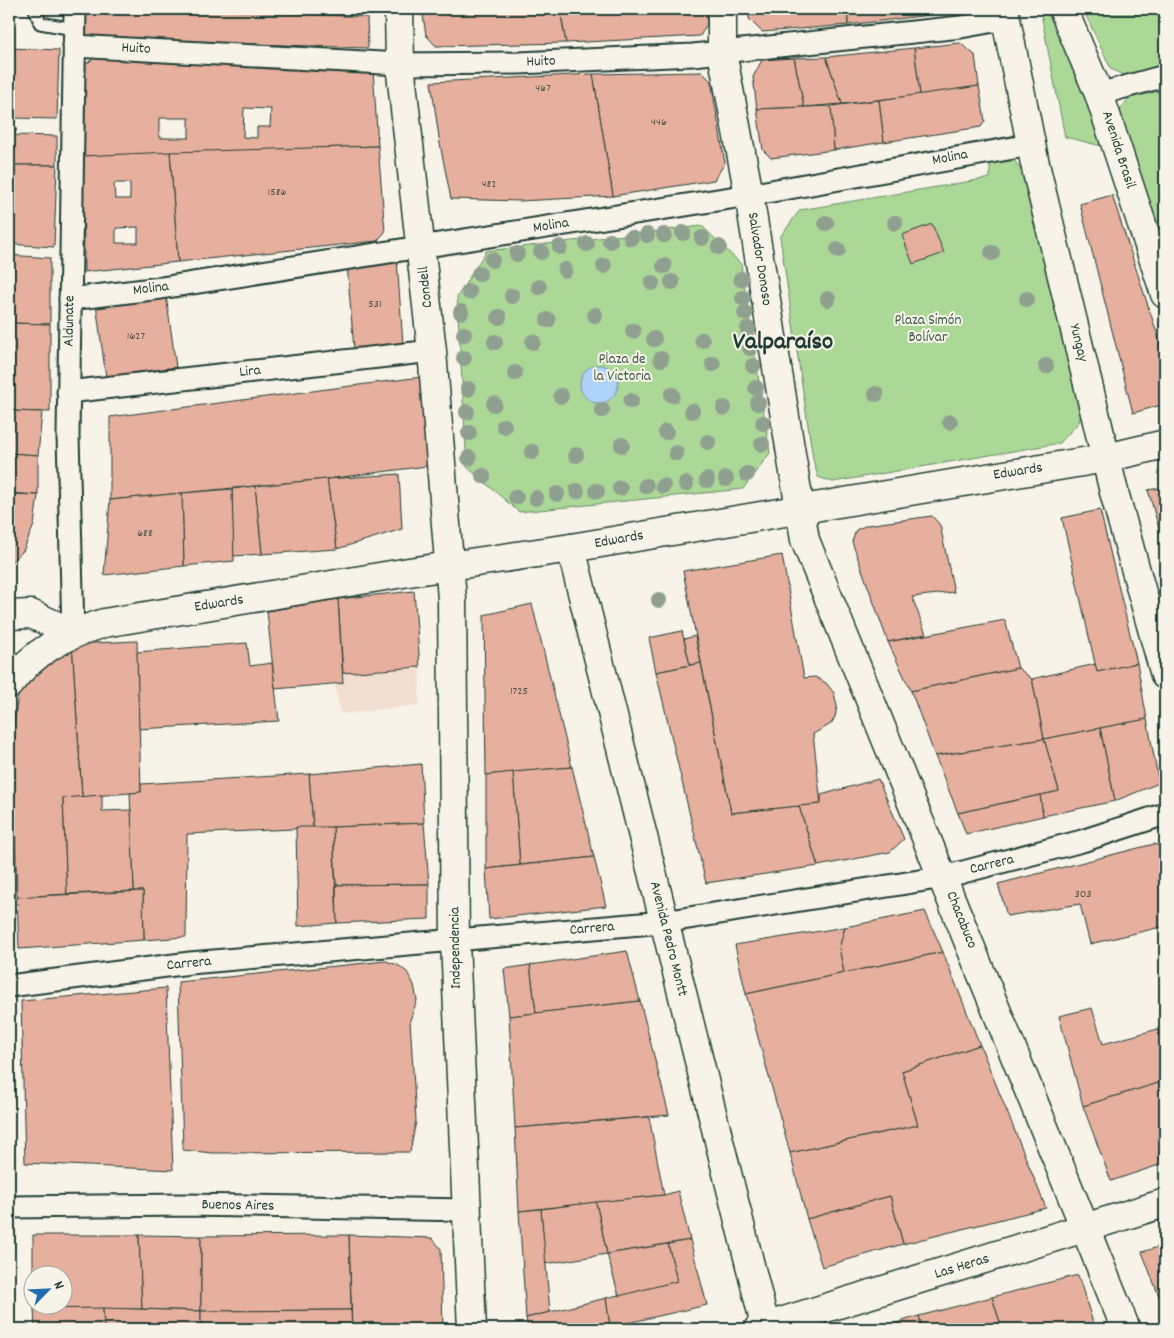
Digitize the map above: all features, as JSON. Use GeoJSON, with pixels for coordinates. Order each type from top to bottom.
{"type":"FeatureCollection","features":[{"type":"Feature","properties":{"kind":"main road","name":"Condell"},"geometry":{"type":"LineString","coordinates":[[399,9],[400,64],[432,351],[449,566]]}},
{"type":"Feature","properties":{"kind":"main road","name":"Salvador Donoso"},"geometry":{"type":"LineString","coordinates":[[722,9],[722,52],[749,195],[799,509]]}},
{"type":"Feature","properties":{"kind":"main road","name":"Avenida Brasil"},"geometry":{"type":"LineString","coordinates":[[1064,9],[1099,94],[1165,294]]}},
{"type":"Feature","properties":{"kind":"main road","name":"Yungay"},"geometry":{"type":"LineString","coordinates":[[1005,14],[1030,145],[1116,501],[1165,675]]}},
{"type":"Feature","properties":{"kind":"main road","name":"Edwards"},"geometry":{"type":"LineString","coordinates":[[9,684],[33,657],[50,645],[73,633],[104,623],[449,566],[571,548],[1106,458],[1165,444]]}},
{"type":"Feature","properties":{"kind":"main road","name":"Chacabuco"},"geometry":{"type":"LineString","coordinates":[[799,509],[805,540],[944,877],[1126,1329]]}},
{"type":"Feature","properties":{"kind":"main road","name":"Avenida Pedro Montt"},"geometry":{"type":"LineString","coordinates":[[571,548],[763,1329]]}},
{"type":"Feature","properties":{"kind":"main road","name":"Independencia"},"geometry":{"type":"LineString","coordinates":[[449,566],[452,599],[455,942],[472,1329]]}},
{"type":"Feature","properties":{"kind":"main road"},"geometry":{"type":"LineString","coordinates":[[9,614],[31,614],[73,633]]}},
{"type":"Feature","properties":{"kind":"main road","name":"Las Heras"},"geometry":{"type":"LineString","coordinates":[[763,1329],[1165,1204]]}},
{"type":"Feature","properties":{"kind":"street","name":"Huito"},"geometry":{"type":"LineString","coordinates":[[74,28],[400,64],[605,60],[722,52],[961,27],[1005,14]]}},
{"type":"Feature","properties":{"kind":"street","name":"Aldunate"},"geometry":{"type":"LineString","coordinates":[[73,633],[68,392],[74,28]]}},
{"type":"Feature","properties":{"kind":"street"},"geometry":{"type":"LineString","coordinates":[[1099,94],[1165,76]]}},
{"type":"Feature","properties":{"kind":"street","name":"Molina"},"geometry":{"type":"LineString","coordinates":[[70,298],[160,288],[749,195],[1030,145]]}},
{"type":"Feature","properties":{"kind":"street","name":"Lira"},"geometry":{"type":"LineString","coordinates":[[68,392],[432,351]]}},
{"type":"Feature","properties":{"kind":"street","name":"Carrera"},"geometry":{"type":"LineString","coordinates":[[9,986],[190,963],[455,942],[664,922],[944,877],[1082,841],[1165,814]]}},
{"type":"Feature","properties":{"kind":"street","name":"Buenos Aires"},"geometry":{"type":"LineString","coordinates":[[9,1207],[185,1205],[467,1210]]}},
{"type":"Feature","properties":{"kind":"lane"},"geometry":{"type":"LineString","coordinates":[[35,9],[40,23],[74,28]]}},
{"type":"Feature","properties":{"kind":"shaded area"},"geometry":{"type":"Polygon","coordinates":[[[420,667],[419,705],[341,714],[334,684],[343,682],[343,673],[420,667]]]}},
{"type":"Feature","properties":{"kind":"green space"},"geometry":{"type":"Polygon","coordinates":[[[1040,9],[1052,9],[1083,85],[1102,146],[1065,137],[1040,9]]]}},
{"type":"Feature","properties":{"kind":"green space"},"geometry":{"type":"Polygon","coordinates":[[[1083,9],[1165,9],[1165,67],[1125,76],[1111,69],[1083,9]]]}},
{"type":"Feature","properties":{"kind":"green space"},"geometry":{"type":"Polygon","coordinates":[[[1165,90],[1165,246],[1122,123],[1120,110],[1129,98],[1165,90]]]}},
{"type":"Feature","properties":{"kind":"green space","name":"Plaza Simón Bolívar"},"geometry":{"type":"Polygon","coordinates":[[[1014,160],[1026,177],[1084,404],[1079,422],[1060,443],[833,482],[818,477],[813,459],[780,237],[800,210],[990,178],[990,164],[1014,160]]]}},
{"type":"Feature","properties":{"kind":"green space","name":"Plaza de la Victoria"},"geometry":{"type":"Polygon","coordinates":[[[702,226],[741,264],[770,453],[743,489],[519,512],[467,467],[457,297],[486,251],[702,226]]]}},
{"type":"Feature","properties":{"kind":"water"},"geometry":{"type":"Polygon","coordinates":[[[599,365],[612,371],[618,384],[612,397],[599,403],[586,397],[580,384],[586,371],[599,365]]]}},
{"type":"Feature","properties":{"kind":"building"},"geometry":{"type":"Polygon","coordinates":[[[84,9],[205,9],[367,17],[368,48],[83,38],[84,9]]]}},
{"type":"Feature","properties":{"kind":"building"},"geometry":{"type":"Polygon","coordinates":[[[267,9],[344,9],[344,14],[267,9]]]}},
{"type":"Feature","properties":{"kind":"building"},"geometry":{"type":"Polygon","coordinates":[[[422,9],[560,9],[566,43],[436,46],[426,35],[422,9]]]}},
{"type":"Feature","properties":{"kind":"building"},"geometry":{"type":"Polygon","coordinates":[[[560,9],[707,9],[707,24],[700,36],[566,43],[560,9]]]}},
{"type":"Feature","properties":{"kind":"building"},"geometry":{"type":"Polygon","coordinates":[[[749,9],[848,9],[848,25],[762,32],[749,19],[749,9]]]}},
{"type":"Feature","properties":{"kind":"building"},"geometry":{"type":"Polygon","coordinates":[[[848,9],[956,9],[954,12],[848,25],[848,9]]]}},
{"type":"Feature","properties":{"kind":"building"},"geometry":{"type":"Polygon","coordinates":[[[960,43],[975,55],[979,86],[920,95],[914,48],[960,43]]]}},
{"type":"Feature","properties":{"kind":"building"},"geometry":{"type":"Polygon","coordinates":[[[9,48],[59,50],[57,119],[14,118],[14,107],[9,107],[9,48]]]}},
{"type":"Feature","properties":{"kind":"building"},"geometry":{"type":"Polygon","coordinates":[[[914,48],[920,95],[842,104],[826,57],[914,48]]]}},
{"type":"Feature","properties":{"kind":"building"},"geometry":{"type":"Polygon","coordinates":[[[826,57],[842,104],[804,107],[794,58],[826,57]]]}},
{"type":"Feature","properties":{"kind":"building"},"geometry":{"type":"Polygon","coordinates":[[[94,58],[373,69],[378,146],[83,156],[82,67],[94,58]],[[244,108],[243,137],[257,138],[257,127],[270,127],[271,109],[244,108]],[[159,118],[159,138],[189,138],[189,118],[159,118]]]}},
{"type":"Feature","properties":{"kind":"building"},"geometry":{"type":"Polygon","coordinates":[[[794,58],[804,107],[757,109],[753,77],[762,60],[794,58]]]}},
{"type":"Feature","properties":{"kind":"building"},"geometry":{"type":"Polygon","coordinates":[[[702,72],[711,81],[725,163],[714,180],[613,196],[593,74],[702,72]]]}},
{"type":"Feature","properties":{"kind":"building"},"geometry":{"type":"Polygon","coordinates":[[[593,74],[613,196],[520,201],[451,199],[440,144],[431,82],[593,74]]]}},
{"type":"Feature","properties":{"kind":"building"},"geometry":{"type":"Polygon","coordinates":[[[979,86],[985,121],[981,127],[884,142],[879,100],[979,86]]]}},
{"type":"Feature","properties":{"kind":"building"},"geometry":{"type":"Polygon","coordinates":[[[879,100],[884,142],[834,150],[831,106],[879,100]]]}},
{"type":"Feature","properties":{"kind":"building"},"geometry":{"type":"Polygon","coordinates":[[[831,106],[834,150],[771,158],[763,150],[757,109],[831,106]]]}},
{"type":"Feature","properties":{"kind":"building"},"geometry":{"type":"Polygon","coordinates":[[[9,135],[57,136],[57,165],[9,165],[9,135]]]}},
{"type":"Feature","properties":{"kind":"building"},"geometry":{"type":"Polygon","coordinates":[[[378,146],[385,232],[377,241],[178,262],[170,152],[378,146]]]}},
{"type":"Feature","properties":{"kind":"building"},"geometry":{"type":"Polygon","coordinates":[[[170,152],[178,262],[84,272],[83,156],[170,152]],[[114,183],[115,199],[130,199],[130,183],[114,183]],[[138,227],[116,228],[116,243],[138,243],[138,227]]]}},
{"type":"Feature","properties":{"kind":"building"},"geometry":{"type":"Polygon","coordinates":[[[9,165],[57,165],[54,247],[9,244],[9,165]]]}},
{"type":"Feature","properties":{"kind":"building"},"geometry":{"type":"Polygon","coordinates":[[[1112,195],[1165,358],[1165,404],[1133,413],[1080,204],[1112,195]]]}},
{"type":"Feature","properties":{"kind":"building"},"geometry":{"type":"Polygon","coordinates":[[[932,224],[944,253],[913,264],[902,235],[932,224]]]}},
{"type":"Feature","properties":{"kind":"building"},"geometry":{"type":"Polygon","coordinates":[[[9,255],[50,258],[50,324],[9,323],[9,255]]]}},
{"type":"Feature","properties":{"kind":"building"},"geometry":{"type":"Polygon","coordinates":[[[397,260],[403,344],[354,350],[347,264],[397,260]]]}},
{"type":"Feature","properties":{"kind":"building"},"geometry":{"type":"Polygon","coordinates":[[[166,295],[176,367],[106,377],[96,304],[166,295]]]}},
{"type":"Feature","properties":{"kind":"building"},"geometry":{"type":"Polygon","coordinates":[[[9,323],[50,324],[50,412],[9,411],[9,323]]]}},
{"type":"Feature","properties":{"kind":"building"},"geometry":{"type":"Polygon","coordinates":[[[421,377],[427,466],[327,479],[110,500],[110,417],[421,377]]]}},
{"type":"Feature","properties":{"kind":"building"},"geometry":{"type":"Polygon","coordinates":[[[9,411],[42,412],[38,455],[9,453],[9,411]]]}},
{"type":"Feature","properties":{"kind":"building"},"geometry":{"type":"Polygon","coordinates":[[[9,453],[38,455],[38,495],[9,493],[9,453]]]}},
{"type":"Feature","properties":{"kind":"building"},"geometry":{"type":"Polygon","coordinates":[[[399,474],[402,529],[337,549],[327,479],[399,474]]]}},
{"type":"Feature","properties":{"kind":"building"},"geometry":{"type":"Polygon","coordinates":[[[327,479],[337,549],[262,554],[255,486],[327,479]]]}},
{"type":"Feature","properties":{"kind":"building"},"geometry":{"type":"Polygon","coordinates":[[[255,486],[262,554],[233,556],[232,489],[255,486]]]}},
{"type":"Feature","properties":{"kind":"building"},"geometry":{"type":"Polygon","coordinates":[[[1165,487],[1165,550],[1148,490],[1165,487]]]}},
{"type":"Feature","properties":{"kind":"building"},"geometry":{"type":"Polygon","coordinates":[[[232,489],[234,561],[184,566],[182,493],[232,489]]]}},
{"type":"Feature","properties":{"kind":"building"},"geometry":{"type":"Polygon","coordinates":[[[182,493],[184,566],[104,575],[110,500],[182,493]]]}},
{"type":"Feature","properties":{"kind":"building"},"geometry":{"type":"Polygon","coordinates":[[[9,494],[38,495],[34,525],[23,551],[9,564],[9,494]]]}},
{"type":"Feature","properties":{"kind":"building"},"geometry":{"type":"Polygon","coordinates":[[[1100,510],[1137,663],[1097,672],[1062,518],[1100,510]]]}},
{"type":"Feature","properties":{"kind":"building"},"geometry":{"type":"Polygon","coordinates":[[[932,516],[940,525],[954,592],[912,597],[926,634],[888,642],[852,542],[856,530],[867,525],[932,516]]]}},
{"type":"Feature","properties":{"kind":"building"},"geometry":{"type":"Polygon","coordinates":[[[782,555],[804,678],[815,677],[826,683],[834,693],[837,706],[835,717],[831,724],[813,734],[821,804],[731,813],[683,571],[782,555]]]}},
{"type":"Feature","properties":{"kind":"building"},"geometry":{"type":"Polygon","coordinates":[[[414,591],[420,667],[343,673],[338,599],[414,591]]]}},
{"type":"Feature","properties":{"kind":"building"},"geometry":{"type":"Polygon","coordinates":[[[338,599],[343,683],[275,689],[267,611],[338,599]]]}},
{"type":"Feature","properties":{"kind":"building"},"geometry":{"type":"Polygon","coordinates":[[[532,604],[572,767],[486,775],[484,615],[532,604]]]}},
{"type":"Feature","properties":{"kind":"building"},"geometry":{"type":"Polygon","coordinates":[[[1005,620],[1018,668],[911,691],[888,642],[1005,620]]]}},
{"type":"Feature","properties":{"kind":"building"},"geometry":{"type":"Polygon","coordinates":[[[682,631],[690,665],[656,672],[649,638],[682,631]]]}},
{"type":"Feature","properties":{"kind":"building"},"geometry":{"type":"Polygon","coordinates":[[[695,636],[701,663],[690,665],[684,639],[695,636]]]}},
{"type":"Feature","properties":{"kind":"building"},"geometry":{"type":"Polygon","coordinates":[[[137,641],[141,792],[82,797],[72,644],[137,641]]]}},
{"type":"Feature","properties":{"kind":"building"},"geometry":{"type":"Polygon","coordinates":[[[247,643],[250,666],[272,663],[279,721],[139,729],[137,652],[247,643]]]}},
{"type":"Feature","properties":{"kind":"building"},"geometry":{"type":"Polygon","coordinates":[[[72,644],[82,797],[63,798],[67,894],[17,897],[12,735],[19,689],[41,657],[72,644]]]}},
{"type":"Feature","properties":{"kind":"building"},"geometry":{"type":"Polygon","coordinates":[[[701,663],[731,813],[799,806],[818,866],[706,883],[656,672],[701,663]]]}},
{"type":"Feature","properties":{"kind":"building"},"geometry":{"type":"Polygon","coordinates":[[[1137,663],[1147,719],[1044,739],[1032,679],[1095,664],[1097,672],[1137,663]]]}},
{"type":"Feature","properties":{"kind":"building"},"geometry":{"type":"Polygon","coordinates":[[[1018,668],[1032,679],[1044,739],[935,756],[911,691],[1018,668]]]}},
{"type":"Feature","properties":{"kind":"building"},"geometry":{"type":"Polygon","coordinates":[[[1147,719],[1159,783],[1115,801],[1100,728],[1147,719]]]}},
{"type":"Feature","properties":{"kind":"building"},"geometry":{"type":"Polygon","coordinates":[[[1100,728],[1115,801],[1043,816],[1040,795],[1059,791],[1044,739],[1100,728]]]}},
{"type":"Feature","properties":{"kind":"building"},"geometry":{"type":"Polygon","coordinates":[[[1044,739],[1059,791],[958,813],[935,756],[1044,739]]]}},
{"type":"Feature","properties":{"kind":"building"},"geometry":{"type":"Polygon","coordinates":[[[421,764],[424,823],[313,828],[309,774],[421,764]]]}},
{"type":"Feature","properties":{"kind":"building"},"geometry":{"type":"Polygon","coordinates":[[[572,767],[594,857],[520,865],[513,772],[572,767]]]}},
{"type":"Feature","properties":{"kind":"building"},"geometry":{"type":"Polygon","coordinates":[[[513,772],[520,865],[486,869],[486,775],[513,772]]]}},
{"type":"Feature","properties":{"kind":"building"},"geometry":{"type":"Polygon","coordinates":[[[309,774],[313,828],[187,834],[186,937],[144,940],[143,891],[134,891],[130,793],[141,792],[141,784],[309,774]]]}},
{"type":"Feature","properties":{"kind":"building"},"geometry":{"type":"Polygon","coordinates":[[[878,779],[904,839],[890,852],[818,866],[799,806],[821,804],[821,795],[878,779]]]}},
{"type":"Feature","properties":{"kind":"building"},"geometry":{"type":"Polygon","coordinates":[[[102,795],[102,811],[131,810],[134,891],[67,894],[63,798],[102,795]]]}},
{"type":"Feature","properties":{"kind":"building"},"geometry":{"type":"Polygon","coordinates":[[[1040,795],[1043,816],[966,834],[958,813],[1040,795]]]}},
{"type":"Feature","properties":{"kind":"building"},"geometry":{"type":"Polygon","coordinates":[[[424,823],[429,884],[336,885],[333,827],[424,823]]]}},
{"type":"Feature","properties":{"kind":"building"},"geometry":{"type":"Polygon","coordinates":[[[296,827],[333,827],[337,923],[298,926],[296,827]]]}},
{"type":"Feature","properties":{"kind":"building"},"geometry":{"type":"Polygon","coordinates":[[[1154,844],[1165,848],[1165,926],[1090,944],[1080,904],[1007,916],[998,884],[1154,844]]]}},
{"type":"Feature","properties":{"kind":"building"},"geometry":{"type":"Polygon","coordinates":[[[594,857],[606,906],[489,919],[486,869],[594,857]]]}},
{"type":"Feature","properties":{"kind":"building"},"geometry":{"type":"Polygon","coordinates":[[[429,884],[429,919],[337,923],[336,885],[429,884]]]}},
{"type":"Feature","properties":{"kind":"building"},"geometry":{"type":"Polygon","coordinates":[[[143,891],[144,940],[19,949],[17,897],[143,891]]]}},
{"type":"Feature","properties":{"kind":"building"},"geometry":{"type":"Polygon","coordinates":[[[925,911],[943,952],[844,973],[839,948],[845,927],[925,911]]]}},
{"type":"Feature","properties":{"kind":"building"},"geometry":{"type":"Polygon","coordinates":[[[845,927],[839,948],[844,973],[746,994],[735,945],[845,927]]]}},
{"type":"Feature","properties":{"kind":"building"},"geometry":{"type":"Polygon","coordinates":[[[627,951],[640,1001],[536,1013],[530,965],[627,951]]]}},
{"type":"Feature","properties":{"kind":"building"},"geometry":{"type":"Polygon","coordinates":[[[943,952],[980,1045],[902,1071],[918,1125],[790,1153],[746,994],[943,952]]]}},
{"type":"Feature","properties":{"kind":"building"},"geometry":{"type":"Polygon","coordinates":[[[386,961],[398,965],[408,973],[414,985],[417,1000],[410,1020],[416,1121],[410,1152],[213,1153],[183,1150],[178,982],[386,961]]]}},
{"type":"Feature","properties":{"kind":"building"},"geometry":{"type":"Polygon","coordinates":[[[530,965],[536,1013],[509,1016],[504,969],[530,965]]]}},
{"type":"Feature","properties":{"kind":"building"},"geometry":{"type":"Polygon","coordinates":[[[166,988],[173,1170],[25,1163],[21,1001],[166,988]]]}},
{"type":"Feature","properties":{"kind":"building"},"geometry":{"type":"Polygon","coordinates":[[[640,1001],[669,1115],[515,1128],[509,1016],[640,1001]]]}},
{"type":"Feature","properties":{"kind":"building"},"geometry":{"type":"Polygon","coordinates":[[[1092,1008],[1103,1044],[1165,1027],[1165,1081],[1083,1106],[1059,1016],[1092,1008]]]}},
{"type":"Feature","properties":{"kind":"building"},"geometry":{"type":"Polygon","coordinates":[[[980,1045],[1046,1208],[903,1244],[890,1196],[807,1219],[790,1153],[918,1125],[902,1071],[980,1045]]]}},
{"type":"Feature","properties":{"kind":"building"},"geometry":{"type":"Polygon","coordinates":[[[1165,1081],[1165,1163],[1111,1181],[1083,1106],[1165,1081]]]}},
{"type":"Feature","properties":{"kind":"building"},"geometry":{"type":"Polygon","coordinates":[[[649,1117],[664,1195],[519,1211],[515,1128],[649,1117]]]}},
{"type":"Feature","properties":{"kind":"building"},"geometry":{"type":"Polygon","coordinates":[[[678,1191],[690,1240],[607,1254],[596,1202],[664,1195],[678,1191]]]}},
{"type":"Feature","properties":{"kind":"building"},"geometry":{"type":"Polygon","coordinates":[[[890,1196],[903,1244],[822,1267],[807,1219],[890,1196]]]}},
{"type":"Feature","properties":{"kind":"building"},"geometry":{"type":"Polygon","coordinates":[[[596,1202],[607,1254],[545,1264],[541,1209],[596,1202]]]}},
{"type":"Feature","properties":{"kind":"building"},"geometry":{"type":"Polygon","coordinates":[[[541,1209],[550,1312],[526,1318],[519,1211],[541,1209]]]}},
{"type":"Feature","properties":{"kind":"building"},"geometry":{"type":"Polygon","coordinates":[[[33,1235],[139,1235],[142,1309],[72,1309],[72,1266],[33,1266],[33,1235]]]}},
{"type":"Feature","properties":{"kind":"building"},"geometry":{"type":"Polygon","coordinates":[[[139,1235],[201,1236],[201,1311],[142,1309],[139,1235]]]}},
{"type":"Feature","properties":{"kind":"building"},"geometry":{"type":"Polygon","coordinates":[[[349,1235],[432,1238],[441,1249],[443,1329],[352,1329],[349,1235]]]}},
{"type":"Feature","properties":{"kind":"building"},"geometry":{"type":"Polygon","coordinates":[[[349,1235],[351,1310],[201,1311],[201,1236],[349,1235]]]}},
{"type":"Feature","properties":{"kind":"building"},"geometry":{"type":"Polygon","coordinates":[[[690,1240],[707,1305],[610,1327],[606,1298],[677,1281],[668,1244],[690,1240]]]}},
{"type":"Feature","properties":{"kind":"building"},"geometry":{"type":"Polygon","coordinates":[[[668,1244],[677,1281],[619,1296],[607,1254],[668,1244]]]}},
{"type":"Feature","properties":{"kind":"building"},"geometry":{"type":"Polygon","coordinates":[[[1165,1245],[1165,1298],[1160,1299],[1142,1252],[1165,1245]]]}},
{"type":"Feature","properties":{"kind":"building"},"geometry":{"type":"Polygon","coordinates":[[[1078,1275],[1095,1329],[1002,1329],[992,1297],[1078,1275]]]}},
{"type":"Feature","properties":{"kind":"building"},"geometry":{"type":"Polygon","coordinates":[[[992,1297],[1002,1329],[922,1329],[919,1316],[992,1297]]]}},
{"type":"Feature","properties":{"kind":"building"},"geometry":{"type":"Polygon","coordinates":[[[606,1298],[610,1327],[600,1329],[528,1329],[526,1318],[606,1298]]]}},
{"type":"Feature","properties":{"kind":"building"},"geometry":{"type":"Polygon","coordinates":[[[72,1308],[103,1308],[104,1329],[35,1329],[34,1316],[72,1316],[72,1308]]]}},
{"type":"Feature","properties":{"kind":"building"},"geometry":{"type":"Polygon","coordinates":[[[103,1308],[201,1311],[201,1329],[104,1329],[103,1308]]]}},
{"type":"Feature","properties":{"kind":"building"},"geometry":{"type":"Polygon","coordinates":[[[351,1310],[352,1329],[201,1329],[201,1311],[351,1310]]]}},
{"type":"Feature","properties":{"kind":"building"},"geometry":{"type":"Polygon","coordinates":[[[919,1316],[922,1329],[876,1329],[919,1316]]]}},
{"type":"Feature","properties":{"kind":"railway"},"geometry":{"type":"LineString","coordinates":[[9,129],[14,130]]}},
{"type":"Feature","properties":{"kind":"district","name":"Valparaíso"},"geometry":{"type":"Point","coordinates":[783,343]}}]}
